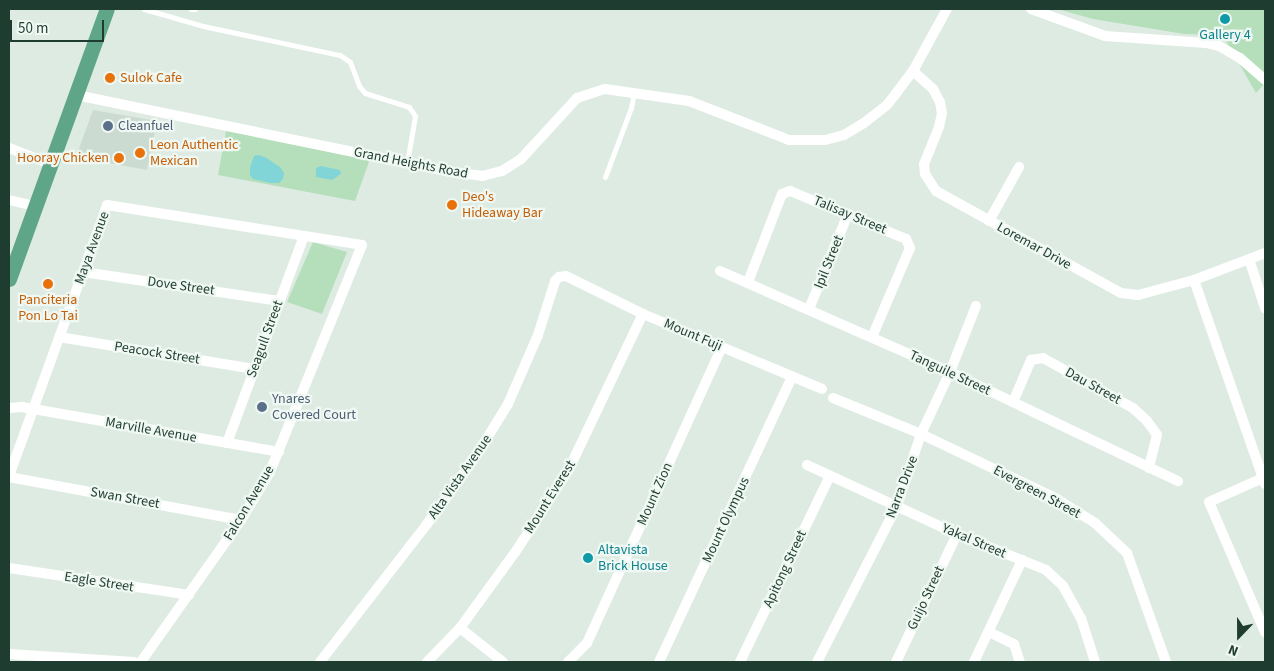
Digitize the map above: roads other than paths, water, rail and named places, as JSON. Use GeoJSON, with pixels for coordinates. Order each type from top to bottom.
{"type":"FeatureCollection","features":[{"type":"Feature","properties":{"kind":"main road"},"geometry":{"type":"LineString","coordinates":[[9,279],[107,9]]}},
{"type":"Feature","properties":{"kind":"street","name":"Grand Heights Road"},"geometry":{"type":"LineString","coordinates":[[76,95],[407,163],[482,176],[502,171],[521,159],[577,98],[605,89],[689,101],[789,140],[825,140],[844,135],[864,123],[886,105],[913,71],[947,9]]}},
{"type":"Feature","properties":{"kind":"street"},"geometry":{"type":"LineString","coordinates":[[1031,9],[1105,36],[1206,43],[1220,46],[1240,58],[1265,80]]}},
{"type":"Feature","properties":{"kind":"street","name":"Loremar Drive"},"geometry":{"type":"LineString","coordinates":[[913,71],[933,89],[940,102],[942,114],[924,164],[930,184],[936,191],[1121,293],[1138,295],[1194,280],[1265,253]]}},
{"type":"Feature","properties":{"kind":"street"},"geometry":{"type":"LineString","coordinates":[[9,148],[51,164]]}},
{"type":"Feature","properties":{"kind":"street"},"geometry":{"type":"LineString","coordinates":[[989,221],[1019,167]]}},
{"type":"Feature","properties":{"kind":"street","name":"Talisay Street"},"geometry":{"type":"LineString","coordinates":[[748,282],[782,194],[790,190],[906,239],[910,243],[910,248],[872,337]]}},
{"type":"Feature","properties":{"kind":"street"},"geometry":{"type":"LineString","coordinates":[[9,200],[35,206]]}},
{"type":"Feature","properties":{"kind":"street","name":"Maya Avenue"},"geometry":{"type":"LineString","coordinates":[[9,477],[28,408],[59,337],[107,205],[362,245]]}},
{"type":"Feature","properties":{"kind":"street","name":"Ipil Street"},"geometry":{"type":"LineString","coordinates":[[810,309],[848,214]]}},
{"type":"Feature","properties":{"kind":"street","name":"Seagull Street"},"geometry":{"type":"LineString","coordinates":[[227,443],[304,236]]}},
{"type":"Feature","properties":{"kind":"street","name":"Falcon Avenue"},"geometry":{"type":"LineString","coordinates":[[141,662],[260,491],[279,452],[362,245]]}},
{"type":"Feature","properties":{"kind":"street"},"geometry":{"type":"LineString","coordinates":[[1249,259],[1265,308]]}},
{"type":"Feature","properties":{"kind":"street","name":"Tanguile Street"},"geometry":{"type":"LineString","coordinates":[[720,271],[950,372],[1178,481]]}},
{"type":"Feature","properties":{"kind":"street","name":"Dove Street"},"geometry":{"type":"LineString","coordinates":[[83,272],[280,301]]}},
{"type":"Feature","properties":{"kind":"street","name":"Mount Fuji"},"geometry":{"type":"LineString","coordinates":[[566,276],[643,314],[822,389]]}},
{"type":"Feature","properties":{"kind":"street","name":"Alta Vista Avenue"},"geometry":{"type":"LineString","coordinates":[[320,662],[427,524],[476,456],[508,404],[538,335],[555,281],[566,276]]}},
{"type":"Feature","properties":{"kind":"street"},"geometry":{"type":"LineString","coordinates":[[1194,280],[1264,479],[1209,502],[1265,632]]}},
{"type":"Feature","properties":{"kind":"street","name":"Narra Drive"},"geometry":{"type":"LineString","coordinates":[[821,661],[897,506],[921,434],[950,372],[976,306]]}},
{"type":"Feature","properties":{"kind":"street","name":"Mount Everest"},"geometry":{"type":"LineString","coordinates":[[428,662],[460,628],[516,550],[568,471],[643,314]]}},
{"type":"Feature","properties":{"kind":"street","name":"Peacock Street"},"geometry":{"type":"LineString","coordinates":[[59,337],[254,370]]}},
{"type":"Feature","properties":{"kind":"street","name":"Mount Zion"},"geometry":{"type":"LineString","coordinates":[[568,662],[587,644],[722,347]]}},
{"type":"Feature","properties":{"kind":"street","name":"Dau Street"},"geometry":{"type":"LineString","coordinates":[[1013,402],[1030,360],[1044,358],[1133,408],[1147,421],[1157,435],[1149,468]]}},
{"type":"Feature","properties":{"kind":"street","name":"Mount Olympus"},"geometry":{"type":"LineString","coordinates":[[659,662],[792,377]]}},
{"type":"Feature","properties":{"kind":"street","name":"Evergreen Street"},"geometry":{"type":"LineString","coordinates":[[833,398],[921,434],[1057,500],[1095,523],[1127,553],[1166,662]]}},
{"type":"Feature","properties":{"kind":"street","name":"Marville Avenue"},"geometry":{"type":"LineString","coordinates":[[9,400],[28,408]]}},
{"type":"Feature","properties":{"kind":"street","name":"Marville Avenue"},"geometry":{"type":"LineString","coordinates":[[9,408],[28,408],[279,452]]}},
{"type":"Feature","properties":{"kind":"street","name":"Yakal Street"},"geometry":{"type":"LineString","coordinates":[[807,465],[957,534],[1046,570],[1063,586],[1081,618],[1095,662]]}},
{"type":"Feature","properties":{"kind":"street","name":"Apitong Street"},"geometry":{"type":"LineString","coordinates":[[740,662],[830,476]]}},
{"type":"Feature","properties":{"kind":"street","name":"Swan Street"},"geometry":{"type":"LineString","coordinates":[[9,477],[241,520]]}},
{"type":"Feature","properties":{"kind":"street","name":"Guijo Street"},"geometry":{"type":"LineString","coordinates":[[896,662],[957,534]]}},
{"type":"Feature","properties":{"kind":"street"},"geometry":{"type":"LineString","coordinates":[[974,662],[1022,560]]}},
{"type":"Feature","properties":{"kind":"street","name":"Eagle Street"},"geometry":{"type":"LineString","coordinates":[[9,568],[189,595]]}},
{"type":"Feature","properties":{"kind":"street"},"geometry":{"type":"LineString","coordinates":[[460,628],[502,662]]}},
{"type":"Feature","properties":{"kind":"street"},"geometry":{"type":"LineString","coordinates":[[989,632],[1014,644],[1020,662]]}},
{"type":"Feature","properties":{"kind":"street"},"geometry":{"type":"LineString","coordinates":[[13,657],[134,662]]}},
{"type":"Feature","properties":{"kind":"lane"},"geometry":{"type":"LineString","coordinates":[[144,9],[203,26],[340,55],[350,62],[359,86],[365,93],[409,107],[415,116],[407,163]]}},
{"type":"Feature","properties":{"kind":"lane"},"geometry":{"type":"LineString","coordinates":[[605,177],[631,108],[634,92]]}},
{"type":"Feature","properties":{"kind":"water"},"geometry":{"type":"Polygon","coordinates":[[[254,156],[265,157],[280,167],[284,173],[283,179],[279,183],[253,179],[250,175],[250,167],[254,156]]]}},
{"type":"Feature","properties":{"kind":"water"},"geometry":{"type":"Polygon","coordinates":[[[321,166],[340,170],[341,174],[332,180],[316,177],[316,168],[321,166]]]}},
{"type":"Feature","properties":{"kind":"place","name":"Gallery 4"},"geometry":{"type":"Point","coordinates":[1225,19]}},
{"type":"Feature","properties":{"kind":"place","name":"Sulok Cafe"},"geometry":{"type":"Point","coordinates":[110,78]}},
{"type":"Feature","properties":{"kind":"place","name":"Cleanfuel"},"geometry":{"type":"Point","coordinates":[108,126]}},
{"type":"Feature","properties":{"kind":"place","name":"Leon Authentic Mexican"},"geometry":{"type":"Point","coordinates":[140,153]}},
{"type":"Feature","properties":{"kind":"place","name":"Hooray Chicken"},"geometry":{"type":"Point","coordinates":[119,158]}},
{"type":"Feature","properties":{"kind":"place","name":"Deo's Hideaway Bar"},"geometry":{"type":"Point","coordinates":[452,205]}},
{"type":"Feature","properties":{"kind":"place","name":"Panciteria Pon Lo Tai"},"geometry":{"type":"Point","coordinates":[48,284]}},
{"type":"Feature","properties":{"kind":"place","name":"Ynares Covered Court"},"geometry":{"type":"Point","coordinates":[262,407]}},
{"type":"Feature","properties":{"kind":"place","name":"Altavista Brick House"},"geometry":{"type":"Point","coordinates":[588,558]}}]}
